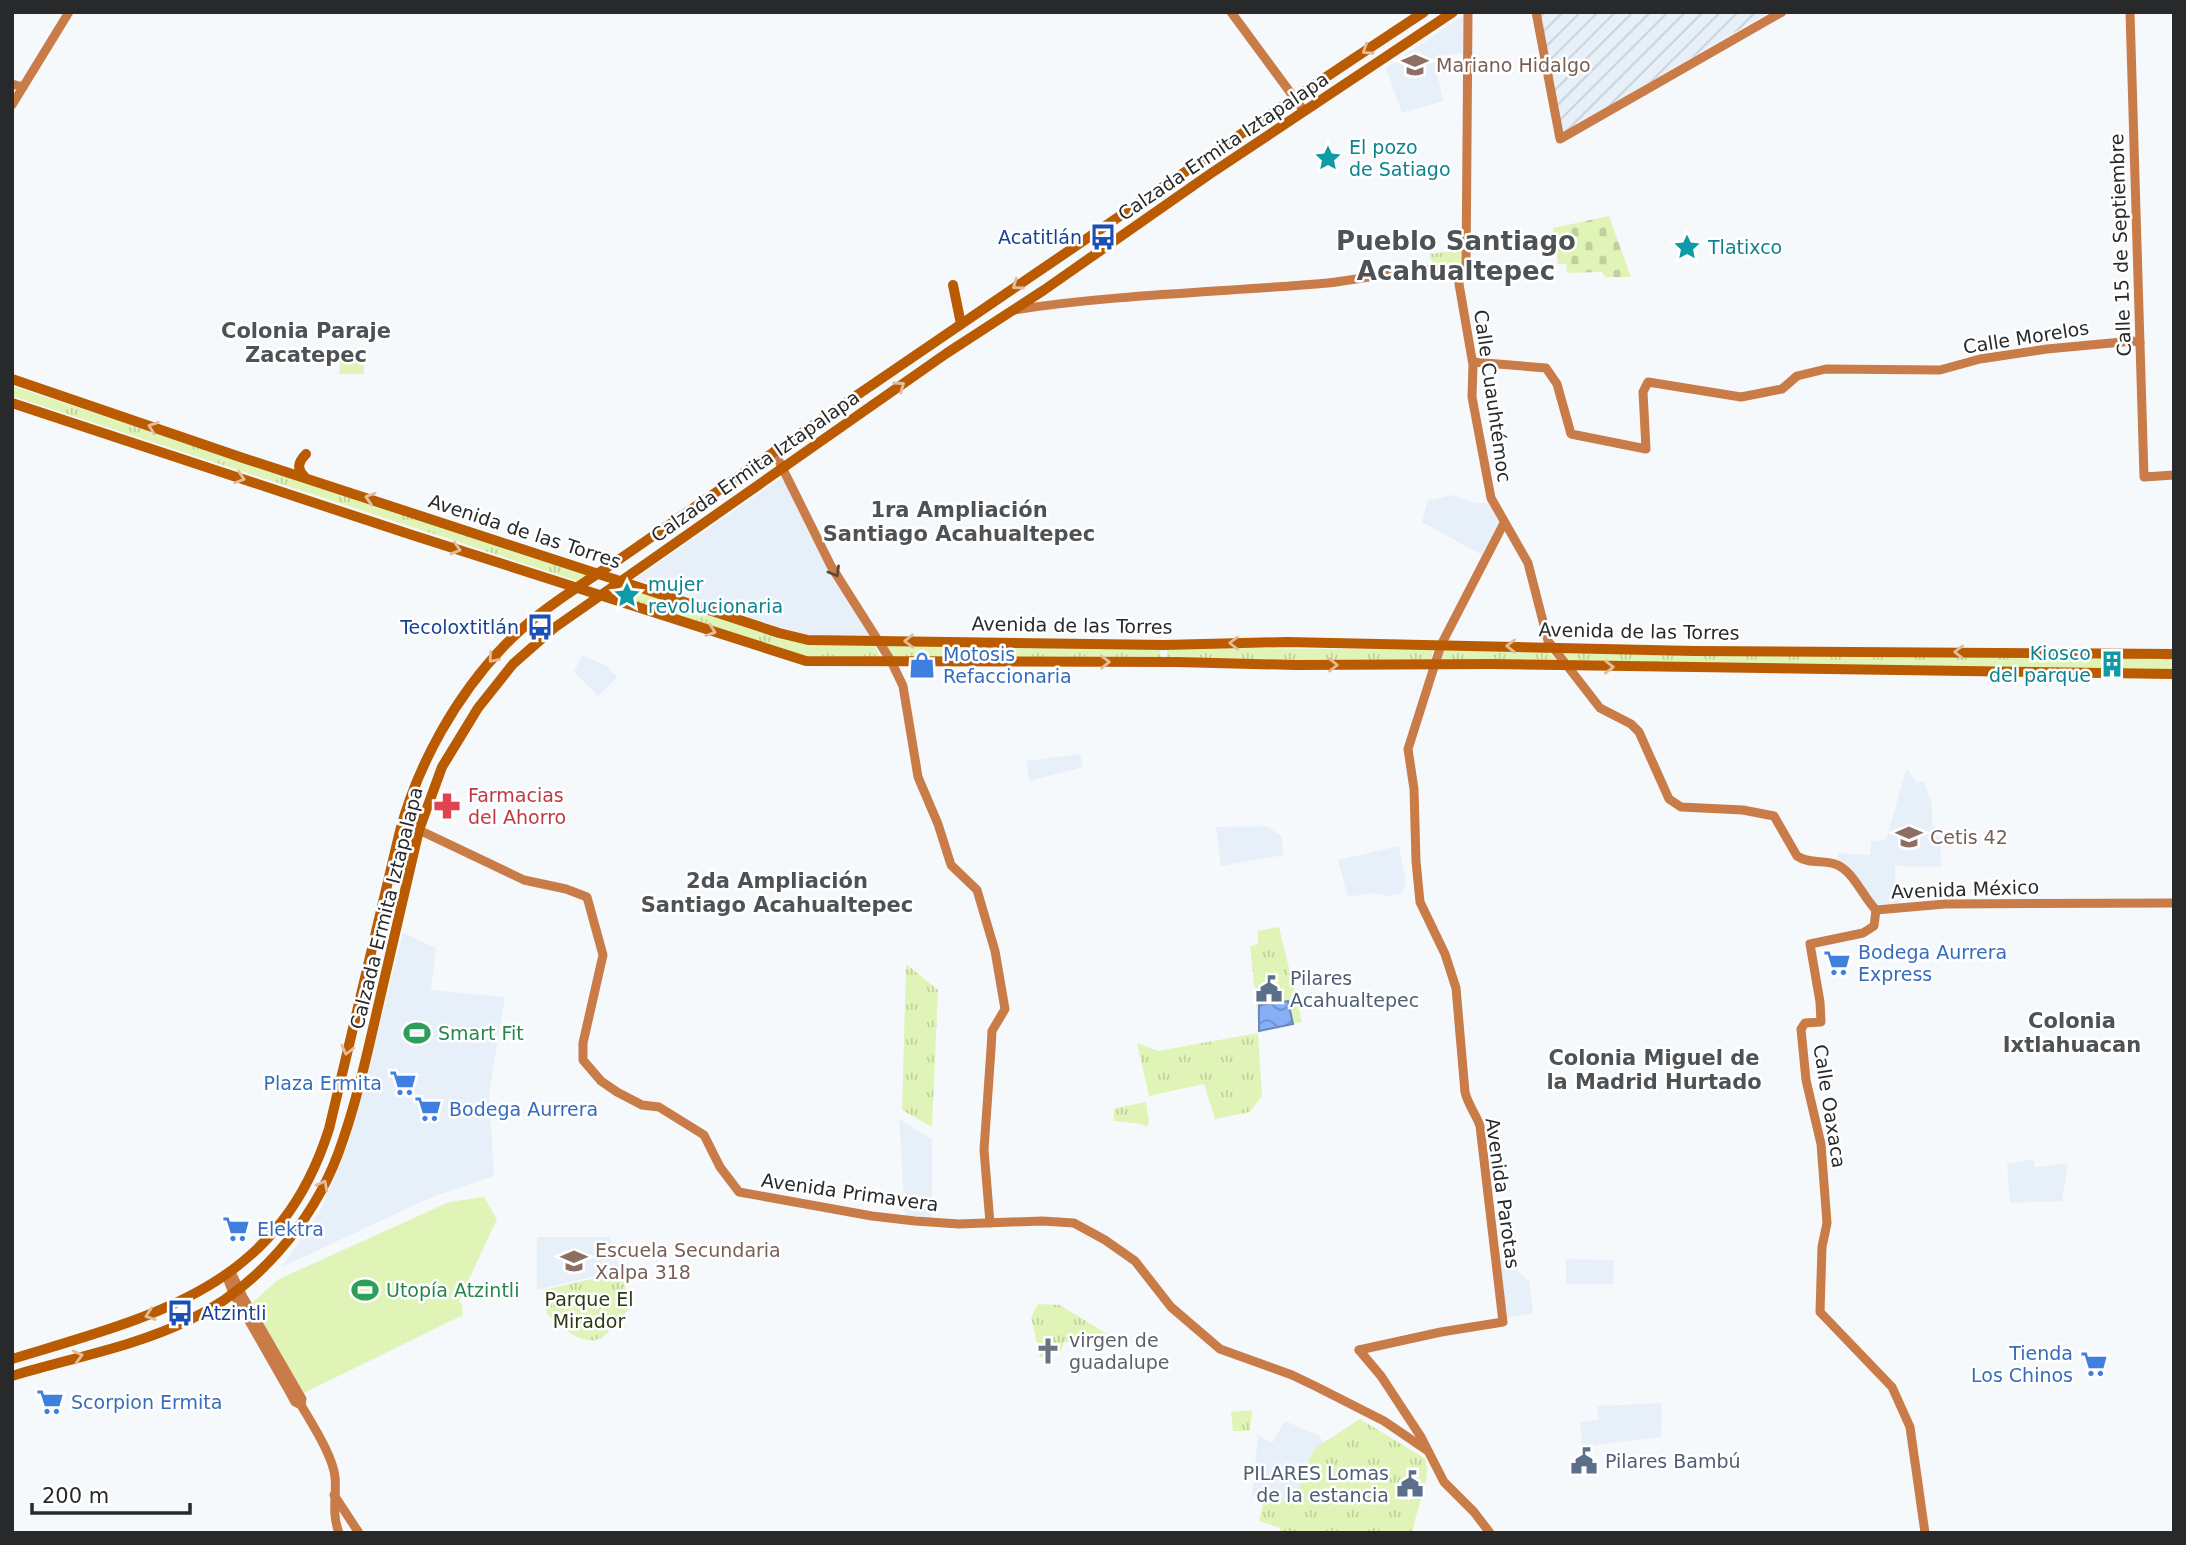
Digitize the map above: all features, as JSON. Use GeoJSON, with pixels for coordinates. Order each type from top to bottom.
{"type":"FeatureCollection","features":[{"type":"Feature","properties":{"kind":"main road","name":"Calzada Ermita Iztapalapa"},"geometry":{"type":"LineString","coordinates":[[12,1359],[161,1311],[185,1300],[229,1273],[256,1251],[284,1221],[307,1185],[325,1143],[402,824],[417,782],[437,739],[492,658],[524,628],[578,587],[920,351],[1423,12]]}},
{"type":"Feature","properties":{"kind":"main road","name":"Calzada Ermita Iztapalapa"},"geometry":{"type":"LineString","coordinates":[[12,1376],[161,1332],[189,1321],[236,1291],[259,1271],[296,1228],[316,1198],[337,1155],[354,1108],[419,831],[433,788],[452,748],[478,708],[513,664],[554,628],[930,365],[1453,12]]}},
{"type":"Feature","properties":{"kind":"main road"},"geometry":{"type":"LineString","coordinates":[[1048,264],[1058,280]]}},
{"type":"Feature","properties":{"kind":"main road"},"geometry":{"type":"LineString","coordinates":[[953,285],[961,324]]}},
{"type":"Feature","properties":{"kind":"main road"},"geometry":{"type":"LineString","coordinates":[[920,351],[930,365]]}},
{"type":"Feature","properties":{"kind":"main road","name":"Avenida de las Torres"},"geometry":{"type":"LineString","coordinates":[[12,379],[240,457],[796,638],[822,641],[1164,645],[1287,642],[1694,651],[2174,654]]}},
{"type":"Feature","properties":{"kind":"main road","name":"Avenida de las Torres"},"geometry":{"type":"LineString","coordinates":[[12,403],[789,658],[821,662],[1164,662],[2174,674]]}},
{"type":"Feature","properties":{"kind":"main road"},"geometry":{"type":"LineString","coordinates":[[304,476],[299,467],[306,454]]}},
{"type":"Feature","properties":{"kind":"main road"},"geometry":{"type":"LineString","coordinates":[[385,526],[397,521],[400,513],[398,508]]}},
{"type":"Feature","properties":{"kind":"main road"},"geometry":{"type":"LineString","coordinates":[[409,534],[405,527],[406,521],[410,516],[418,514]]}},
{"type":"Feature","properties":{"kind":"main road"},"geometry":{"type":"LineString","coordinates":[[1164,645],[1164,662]]}},
{"type":"Feature","properties":{"kind":"main road"},"geometry":{"type":"LineString","coordinates":[[437,739],[452,748]]}},
{"type":"Feature","properties":{"kind":"main road"},"geometry":{"type":"LineString","coordinates":[[417,782],[433,788]]}},
{"type":"Feature","properties":{"kind":"street"},"geometry":{"type":"LineString","coordinates":[[12,104],[69,12]]}},
{"type":"Feature","properties":{"kind":"street"},"geometry":{"type":"LineString","coordinates":[[1231,12],[1304,111]]}},
{"type":"Feature","properties":{"kind":"street","name":"Calle Cuauhtémoc"},"geometry":{"type":"LineString","coordinates":[[1468,12],[1463,271],[1459,284],[1473,362],[1472,397],[1491,498],[1528,563],[1552,647]]}},
{"type":"Feature","properties":{"kind":"street"},"geometry":{"type":"LineString","coordinates":[[1536,12],[1560,139],[1782,12]]}},
{"type":"Feature","properties":{"kind":"street","name":"Calle 15 de Septiembre"},"geometry":{"type":"LineString","coordinates":[[2130,12],[2144,477],[2174,475]]}},
{"type":"Feature","properties":{"kind":"street"},"geometry":{"type":"LineString","coordinates":[[12,84],[18,91]]}},
{"type":"Feature","properties":{"kind":"street"},"geometry":{"type":"LineString","coordinates":[[1012,310],[1090,299],[1353,280],[1420,271],[1463,271]]}},
{"type":"Feature","properties":{"kind":"street","name":"Calle Morelos"},"geometry":{"type":"LineString","coordinates":[[1473,362],[1546,368],[1557,384],[1571,434],[1647,449],[1643,392],[1648,382],[1734,397],[1782,389],[1797,376],[1826,369],[1940,370],[1970,361],[2047,349],[2133,341],[2140,343]]}},
{"type":"Feature","properties":{"kind":"street"},"geometry":{"type":"LineString","coordinates":[[774,452],[831,566],[891,661],[905,694],[911,747],[918,777],[939,824],[951,865],[976,890],[995,951],[1005,1009],[992,1031],[990,1049],[984,1150],[990,1223]]}},
{"type":"Feature","properties":{"kind":"street"},"geometry":{"type":"LineString","coordinates":[[1436,665],[1441,646],[1504,523]]}},
{"type":"Feature","properties":{"kind":"street","name":"Avenida México"},"geometry":{"type":"LineString","coordinates":[[1552,647],[1600,708],[1631,724],[1639,732],[1669,799],[1675,805],[1743,810],[1774,816],[1797,856],[1802,860],[1834,864],[1849,872],[1859,890],[1876,910],[1952,904],[2174,903]]}},
{"type":"Feature","properties":{"kind":"street","name":"Avenida Parotas"},"geometry":{"type":"LineString","coordinates":[[1428,1451],[1381,1376],[1359,1350],[1503,1322],[1480,1126],[1465,1092],[1456,988],[1445,954],[1420,902],[1418,886],[1414,789],[1408,749],[1436,665]]}},
{"type":"Feature","properties":{"kind":"street","name":"Avenida Primavera"},"geometry":{"type":"LineString","coordinates":[[419,831],[524,880],[566,889],[587,897],[603,955],[583,1044],[583,1060],[600,1082],[642,1105],[659,1107],[704,1135],[719,1167],[739,1192],[915,1222],[1074,1223],[1135,1261],[1171,1307],[1220,1349],[1317,1387],[1384,1421],[1428,1451]]}},
{"type":"Feature","properties":{"kind":"street","name":"Calle Oaxaca"},"geometry":{"type":"LineString","coordinates":[[1876,910],[1874,926],[1863,933],[1810,944],[1821,1022],[1805,1023],[1801,1029],[1806,1080],[1821,1144],[1827,1223],[1822,1247],[1820,1312],[1892,1387],[1910,1427],[1925,1533]]}},
{"type":"Feature","properties":{"kind":"street"},"geometry":{"type":"LineString","coordinates":[[229,1273],[295,1402],[301,1405],[332,1464],[335,1476],[334,1513],[339,1533]]}},
{"type":"Feature","properties":{"kind":"street"},"geometry":{"type":"LineString","coordinates":[[1428,1451],[1444,1482],[1474,1512],[1490,1533]]}},
{"type":"Feature","properties":{"kind":"street"},"geometry":{"type":"LineString","coordinates":[[334,1495],[359,1533]]}},
{"type":"Feature","properties":{"kind":"shaded area"},"geometry":{"type":"Polygon","coordinates":[[[1539,12],[1770,12],[1562,133],[1539,12]]]}},
{"type":"Feature","properties":{"kind":"shaded area","name":"Mariano Hidalgo"},"geometry":{"type":"Polygon","coordinates":[[[1461,17],[1464,18],[1463,53],[1439,56],[1438,78],[1443,101],[1402,113],[1386,68],[1461,17]]]}},
{"type":"Feature","properties":{"kind":"shaded area"},"geometry":{"type":"Polygon","coordinates":[[[784,476],[805,524],[870,636],[805,636],[635,579],[784,476]]]}},
{"type":"Feature","properties":{"kind":"shaded area"},"geometry":{"type":"Polygon","coordinates":[[[1453,495],[1475,503],[1489,503],[1500,522],[1482,555],[1422,522],[1427,501],[1453,495]]]}},
{"type":"Feature","properties":{"kind":"shaded area"},"geometry":{"type":"Polygon","coordinates":[[[582,655],[607,666],[617,677],[598,696],[574,672],[582,655]]]}},
{"type":"Feature","properties":{"kind":"shaded area"},"geometry":{"type":"Polygon","coordinates":[[[1080,754],[1083,767],[1029,781],[1027,761],[1080,754]]]}},
{"type":"Feature","properties":{"kind":"shaded area"},"geometry":{"type":"Polygon","coordinates":[[[1906,770],[1917,783],[1924,781],[1932,805],[1932,825],[1935,825],[1937,836],[1940,837],[1941,867],[1895,866],[1895,899],[1900,900],[1900,905],[1877,904],[1847,865],[1838,861],[1838,853],[1870,855],[1871,841],[1886,840],[1906,770]]]}},
{"type":"Feature","properties":{"kind":"shaded area"},"geometry":{"type":"Polygon","coordinates":[[[1267,826],[1281,836],[1284,855],[1221,866],[1216,827],[1267,826]]]}},
{"type":"Feature","properties":{"kind":"shaded area"},"geometry":{"type":"Polygon","coordinates":[[[1399,846],[1405,877],[1401,894],[1388,896],[1370,893],[1348,897],[1338,860],[1399,846]]]}},
{"type":"Feature","properties":{"kind":"shaded area"},"geometry":{"type":"Polygon","coordinates":[[[403,933],[436,948],[431,990],[505,997],[489,1093],[494,1176],[432,1197],[282,1267],[321,1209],[349,1142],[403,933]]]}},
{"type":"Feature","properties":{"kind":"shaded area"},"geometry":{"type":"Polygon","coordinates":[[[899,1119],[932,1139],[932,1218],[905,1217],[899,1119]]]}},
{"type":"Feature","properties":{"kind":"shaded area"},"geometry":{"type":"Polygon","coordinates":[[[2033,1159],[2035,1167],[2068,1163],[2062,1201],[2010,1203],[2007,1164],[2033,1159]]]}},
{"type":"Feature","properties":{"kind":"shaded area"},"geometry":{"type":"Polygon","coordinates":[[[537,1237],[610,1237],[621,1270],[537,1290],[537,1237]]]}},
{"type":"Feature","properties":{"kind":"shaded area"},"geometry":{"type":"Polygon","coordinates":[[[1566,1259],[1614,1260],[1613,1284],[1566,1284],[1566,1259]]]}},
{"type":"Feature","properties":{"kind":"shaded area"},"geometry":{"type":"Polygon","coordinates":[[[1497,1260],[1505,1260],[1511,1271],[1516,1270],[1529,1281],[1533,1313],[1506,1318],[1497,1260]]]}},
{"type":"Feature","properties":{"kind":"shaded area"},"geometry":{"type":"Polygon","coordinates":[[[1662,1403],[1661,1437],[1582,1447],[1580,1422],[1599,1419],[1597,1406],[1662,1403]]]}},
{"type":"Feature","properties":{"kind":"shaded area"},"geometry":{"type":"Polygon","coordinates":[[[1285,1421],[1318,1435],[1324,1442],[1310,1456],[1296,1497],[1278,1502],[1252,1495],[1258,1435],[1272,1443],[1285,1421]]]}},
{"type":"Feature","properties":{"kind":"green space"},"geometry":{"type":"Polygon","coordinates":[[[1609,216],[1631,277],[1605,277],[1602,272],[1567,273],[1566,264],[1558,264],[1553,228],[1609,216]]]}},
{"type":"Feature","properties":{"kind":"green space"},"geometry":{"type":"Polygon","coordinates":[[[1464,239],[1463,265],[1434,268],[1429,254],[1447,252],[1446,241],[1464,239]]]}},
{"type":"Feature","properties":{"kind":"green space"},"geometry":{"type":"Polygon","coordinates":[[[341,350],[364,350],[364,374],[339,374],[341,350]]]}},
{"type":"Feature","properties":{"kind":"green space"},"geometry":{"type":"Polygon","coordinates":[[[12,386],[589,574],[577,581],[12,396],[12,386]]]}},
{"type":"Feature","properties":{"kind":"green space"},"geometry":{"type":"Polygon","coordinates":[[[623,585],[800,642],[873,643],[881,658],[796,656],[608,595],[623,585]]]}},
{"type":"Feature","properties":{"kind":"green space"},"geometry":{"type":"Polygon","coordinates":[[[883,642],[1160,648],[1161,659],[893,658],[883,642]]]}},
{"type":"Feature","properties":{"kind":"green space"},"geometry":{"type":"Polygon","coordinates":[[[1167,647],[1433,650],[1431,662],[1167,659],[1167,647]]]}},
{"type":"Feature","properties":{"kind":"green space"},"geometry":{"type":"Polygon","coordinates":[[[1443,649],[1546,649],[1559,663],[1440,662],[1443,649]]]}},
{"type":"Feature","properties":{"kind":"green space"},"geometry":{"type":"Polygon","coordinates":[[[1562,651],[2174,658],[2174,672],[1572,663],[1562,651]]]}},
{"type":"Feature","properties":{"kind":"green space"},"geometry":{"type":"Polygon","coordinates":[[[1279,927],[1302,1022],[1259,1031],[1250,946],[1258,944],[1258,931],[1279,927]]]}},
{"type":"Feature","properties":{"kind":"green space"},"geometry":{"type":"Polygon","coordinates":[[[906,964],[938,990],[932,1127],[902,1110],[906,964]]]}},
{"type":"Feature","properties":{"kind":"green space"},"geometry":{"type":"Polygon","coordinates":[[[1258,1033],[1262,1096],[1250,1112],[1215,1119],[1204,1084],[1149,1096],[1137,1043],[1158,1051],[1258,1033]]]}},
{"type":"Feature","properties":{"kind":"green space"},"geometry":{"type":"Polygon","coordinates":[[[1146,1102],[1149,1121],[1147,1127],[1113,1121],[1115,1108],[1146,1102]]]}},
{"type":"Feature","properties":{"kind":"green space","name":"Utopía Atzintli"},"geometry":{"type":"Polygon","coordinates":[[[484,1197],[497,1219],[459,1301],[463,1315],[304,1393],[251,1304],[279,1279],[449,1202],[484,1197]]]}},
{"type":"Feature","properties":{"kind":"green space","name":"Parque El Mirador"},"geometry":{"type":"Polygon","coordinates":[[[621,1272],[632,1306],[601,1338],[579,1338],[547,1314],[544,1290],[621,1272]]]}},
{"type":"Feature","properties":{"kind":"green space"},"geometry":{"type":"Polygon","coordinates":[[[1038,1304],[1060,1305],[1117,1340],[1095,1344],[1064,1342],[1061,1351],[1040,1357],[1031,1317],[1038,1304]]]}},
{"type":"Feature","properties":{"kind":"green space"},"geometry":{"type":"Polygon","coordinates":[[[1252,1410],[1250,1431],[1233,1431],[1231,1412],[1252,1410]]]}},
{"type":"Feature","properties":{"kind":"green space"},"geometry":{"type":"Polygon","coordinates":[[[1360,1419],[1426,1459],[1425,1487],[1413,1533],[1279,1533],[1280,1528],[1259,1521],[1264,1499],[1278,1502],[1296,1497],[1310,1456],[1318,1446],[1360,1419]]]}},
{"type":"Feature","properties":{"kind":"water"},"geometry":{"type":"Polygon","coordinates":[[[1288,1001],[1293,1024],[1259,1031],[1259,1005],[1288,1001]]]}},
{"type":"Feature","properties":{"kind":"place","name":"Mariano Hidalgo"},"geometry":{"type":"Point","coordinates":[1415,65]}},
{"type":"Feature","properties":{"kind":"place","name":"El pozo de Satiago"},"geometry":{"type":"Point","coordinates":[1328,158]}},
{"type":"Feature","properties":{"kind":"place","name":"Acatitlán"},"geometry":{"type":"Point","coordinates":[1103,237]}},
{"type":"Feature","properties":{"kind":"place","name":"Tlatixco"},"geometry":{"type":"Point","coordinates":[1687,247]}},
{"type":"Feature","properties":{"kind":"place","name":"mujer revolucionaria"},"geometry":{"type":"Point","coordinates":[627,595]}},
{"type":"Feature","properties":{"kind":"place","name":"Tecoloxtitlán"},"geometry":{"type":"Point","coordinates":[540,627]}},
{"type":"Feature","properties":{"kind":"place","name":"Kiosco del parque"},"geometry":{"type":"Point","coordinates":[2112,664]}},
{"type":"Feature","properties":{"kind":"place","name":"Motosis Refaccionaria"},"geometry":{"type":"Point","coordinates":[922,665]}},
{"type":"Feature","properties":{"kind":"place","name":"Farmacias del Ahorro"},"geometry":{"type":"Point","coordinates":[447,806]}},
{"type":"Feature","properties":{"kind":"place","name":"Cetis 42"},"geometry":{"type":"Point","coordinates":[1909,837]}},
{"type":"Feature","properties":{"kind":"place","name":"Bodega Aurrera Express"},"geometry":{"type":"Point","coordinates":[1837,963]}},
{"type":"Feature","properties":{"kind":"place","name":"Pilares Acahualtepec"},"geometry":{"type":"Point","coordinates":[1269,989]}},
{"type":"Feature","properties":{"kind":"place","name":"Smart Fit"},"geometry":{"type":"Point","coordinates":[417,1033]}},
{"type":"Feature","properties":{"kind":"place","name":"Plaza Ermita"},"geometry":{"type":"Point","coordinates":[403,1083]}},
{"type":"Feature","properties":{"kind":"place","name":"Bodega Aurrera"},"geometry":{"type":"Point","coordinates":[428,1109]}},
{"type":"Feature","properties":{"kind":"place","name":"Elektra"},"geometry":{"type":"Point","coordinates":[236,1229]}},
{"type":"Feature","properties":{"kind":"place","name":"Escuela Secundaria Xalpa 318"},"geometry":{"type":"Point","coordinates":[574,1261]}},
{"type":"Feature","properties":{"kind":"place","name":"Utopía Atzintli"},"geometry":{"type":"Point","coordinates":[365,1290]}},
{"type":"Feature","properties":{"kind":"place","name":"Atzintli"},"geometry":{"type":"Point","coordinates":[180,1313]}},
{"type":"Feature","properties":{"kind":"place","name":"virgen de guadalupe"},"geometry":{"type":"Point","coordinates":[1048,1351]}},
{"type":"Feature","properties":{"kind":"place","name":"Tienda Los Chinos"},"geometry":{"type":"Point","coordinates":[2094,1364]}},
{"type":"Feature","properties":{"kind":"place","name":"Scorpion Ermita"},"geometry":{"type":"Point","coordinates":[50,1402]}},
{"type":"Feature","properties":{"kind":"place","name":"Pilares Bambú"},"geometry":{"type":"Point","coordinates":[1584,1461]}},
{"type":"Feature","properties":{"kind":"place","name":"PILARES Lomas de la estancia"},"geometry":{"type":"Point","coordinates":[1410,1484]}},
{"type":"Feature","properties":{"kind":"district","name":"Pueblo Santiago Acahualtepec"},"geometry":{"type":"Point","coordinates":[1456,256]}},
{"type":"Feature","properties":{"kind":"district","name":"Colonia Paraje Zacatepec"},"geometry":{"type":"Point","coordinates":[306,343]}},
{"type":"Feature","properties":{"kind":"district","name":"1ra Ampliación Santiago Acahualtepec"},"geometry":{"type":"Point","coordinates":[959,522]}},
{"type":"Feature","properties":{"kind":"district","name":"2da Ampliación Santiago Acahualtepec"},"geometry":{"type":"Point","coordinates":[777,893]}},
{"type":"Feature","properties":{"kind":"district","name":"Colonia Ixtlahuacan"},"geometry":{"type":"Point","coordinates":[2072,1033]}},
{"type":"Feature","properties":{"kind":"district","name":"Colonia Miguel de la Madrid Hurtado"},"geometry":{"type":"Point","coordinates":[1654,1070]}}]}
